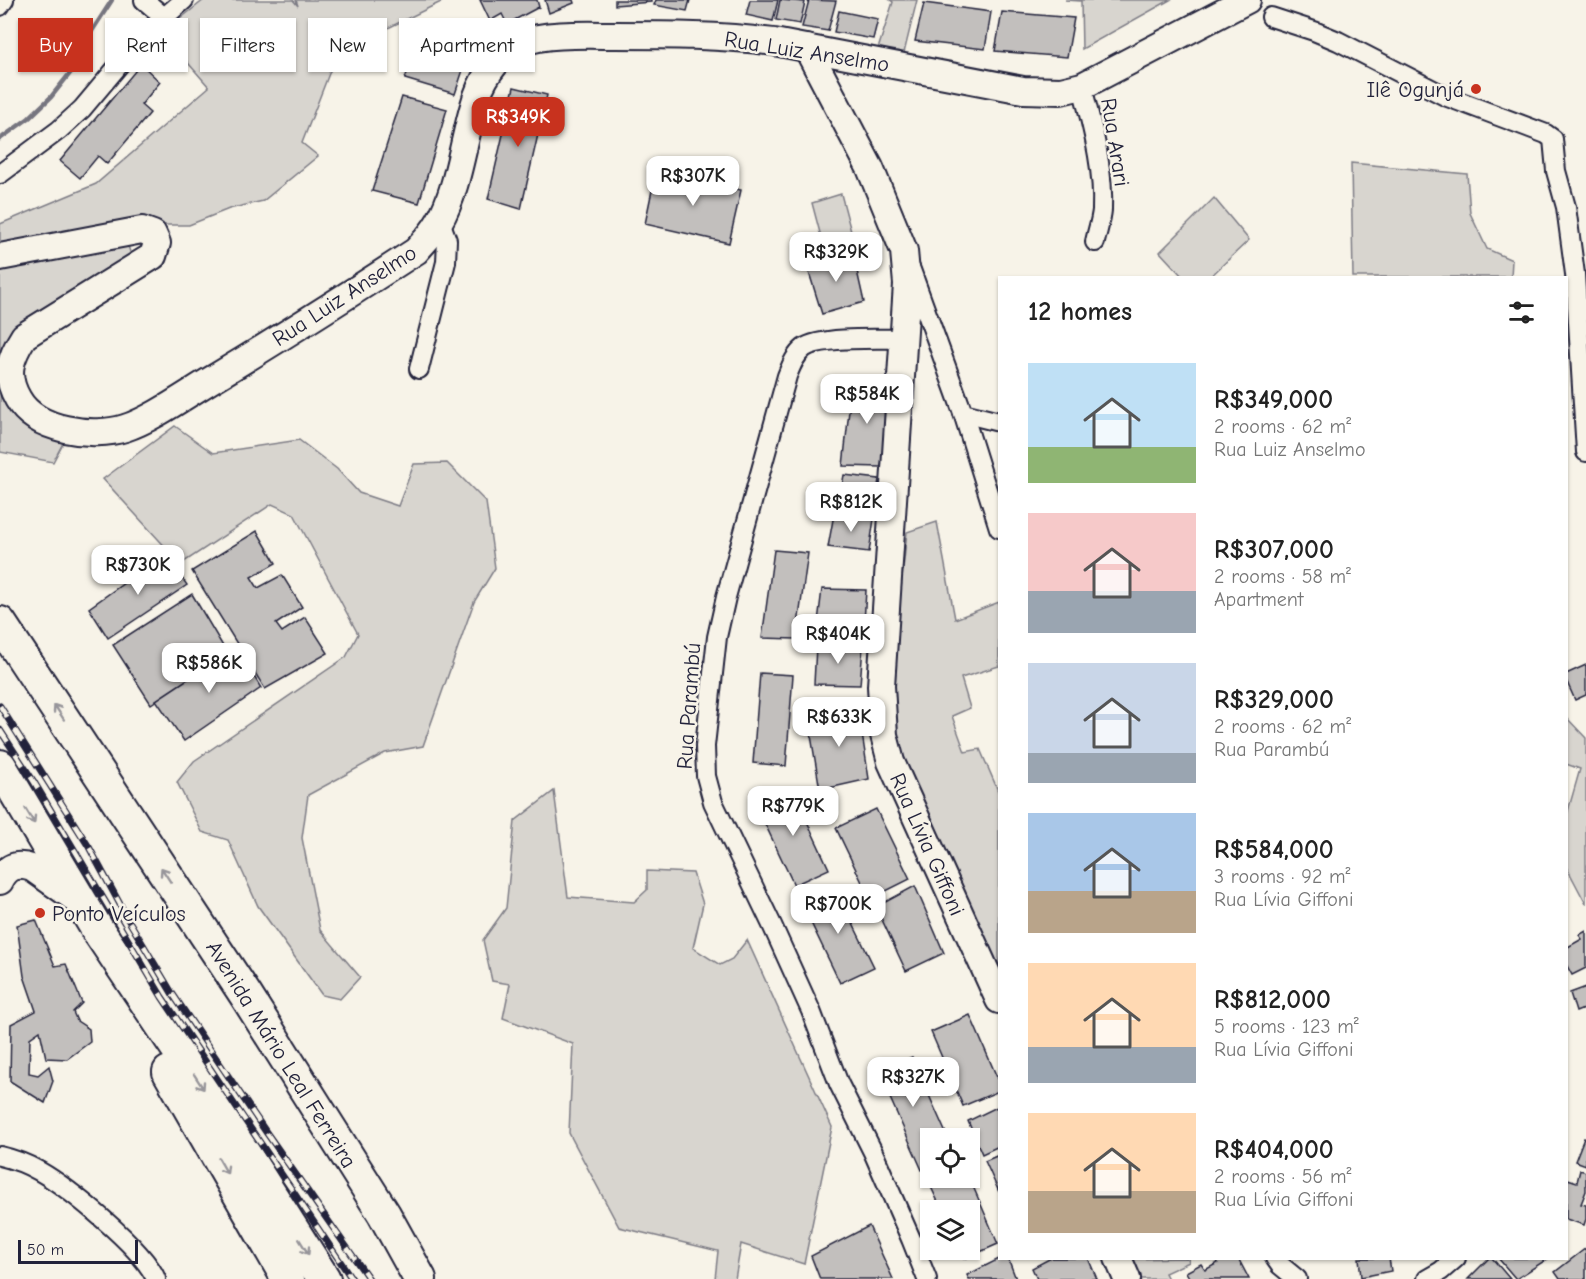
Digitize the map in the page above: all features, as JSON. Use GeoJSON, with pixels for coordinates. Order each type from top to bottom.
{"type":"FeatureCollection","features":[{"type":"Feature","properties":{"kind":"highway","name":"Avenida Mário Leal Ferreira"},"geometry":{"type":"LineString","coordinates":[[0,623],[245,993],[384,1214],[420,1279]]}},
{"type":"Feature","properties":{"kind":"highway"},"geometry":{"type":"LineString","coordinates":[[0,766],[89,917],[181,1054],[324,1279]]}},
{"type":"Feature","properties":{"kind":"highway"},"geometry":{"type":"LineString","coordinates":[[89,917],[162,1060],[288,1279]]}},
{"type":"Feature","properties":{"kind":"street"},"geometry":{"type":"LineString","coordinates":[[0,6],[4,0]]}},
{"type":"Feature","properties":{"kind":"street"},"geometry":{"type":"LineString","coordinates":[[144,0],[164,17]]}},
{"type":"Feature","properties":{"kind":"street"},"geometry":{"type":"LineString","coordinates":[[0,174],[59,130],[82,109],[128,53],[184,0]]}},
{"type":"Feature","properties":{"kind":"street","name":"Rua Luiz Anselmo"},"geometry":{"type":"LineString","coordinates":[[0,257],[142,230],[153,234],[158,243],[153,256],[24,336],[14,352],[10,372],[11,387],[20,404],[39,419],[69,431],[101,433],[126,428],[308,322],[416,251],[440,221],[450,196],[478,94],[490,72],[504,54],[525,41],[585,35],[713,36],[774,42],[1023,90],[1061,91],[1082,86],[1247,0]]}},
{"type":"Feature","properties":{"kind":"street"},"geometry":{"type":"LineString","coordinates":[[1271,17],[1338,41],[1445,96],[1546,134],[1553,139],[1556,171],[1566,207],[1575,274],[1586,453]]}},
{"type":"Feature","properties":{"kind":"street","name":"Rua Lívia Giffoni"},"geometry":{"type":"LineString","coordinates":[[807,48],[870,168],[904,251],[907,284],[881,686],[884,735],[898,780],[998,998]]}},
{"type":"Feature","properties":{"kind":"street","name":"Rua Arari"},"geometry":{"type":"LineString","coordinates":[[1082,86],[1098,150],[1101,184],[1102,212],[1095,242]]}},
{"type":"Feature","properties":{"kind":"street"},"geometry":{"type":"LineString","coordinates":[[419,369],[446,262],[447,240],[440,221]]}},
{"type":"Feature","properties":{"kind":"street"},"geometry":{"type":"LineString","coordinates":[[904,251],[963,413],[998,525]]}},
{"type":"Feature","properties":{"kind":"street","name":"Rua Parambú"},"geometry":{"type":"LineString","coordinates":[[904,339],[823,341],[805,348],[794,359],[787,376],[717,637],[705,746],[705,766],[713,802],[811,1011],[839,1084],[873,1152],[927,1279]]}},
{"type":"Feature","properties":{"kind":"street"},"geometry":{"type":"LineString","coordinates":[[963,413],[998,422]]}},
{"type":"Feature","properties":{"kind":"street"},"geometry":{"type":"LineString","coordinates":[[0,881],[7,869],[15,865],[24,865],[39,872],[89,917]]}},
{"type":"Feature","properties":{"kind":"street"},"geometry":{"type":"LineString","coordinates":[[0,1156],[29,1166],[56,1182],[120,1234],[140,1255],[156,1279]]}},
{"type":"Feature","properties":{"kind":"street"},"geometry":{"type":"LineString","coordinates":[[384,1214],[435,1279]]}},
{"type":"Feature","properties":{"kind":"street"},"geometry":{"type":"LineString","coordinates":[[1119,1260],[1127,1279]]}},
{"type":"Feature","properties":{"kind":"street"},"geometry":{"type":"LineString","coordinates":[[1276,1260],[1297,1279]]}},
{"type":"Feature","properties":{"kind":"street"},"geometry":{"type":"LineString","coordinates":[[1427,1279],[1454,1260]]}},
{"type":"Feature","properties":{"kind":"shaded area"},"geometry":{"type":"Polygon","coordinates":[[[204,0],[293,0],[298,6],[296,0],[445,0],[408,18],[399,18],[399,23],[387,28],[387,18],[308,18],[308,72],[330,72],[302,143],[318,156],[263,201],[229,209],[189,225],[165,225],[0,254],[0,224],[96,184],[209,87],[188,63],[188,18],[181,18],[204,0]]]}},
{"type":"Feature","properties":{"kind":"shaded area"},"geometry":{"type":"Polygon","coordinates":[[[890,0],[917,0],[904,53],[878,49],[893,2],[890,0]]]}},
{"type":"Feature","properties":{"kind":"shaded area"},"geometry":{"type":"Polygon","coordinates":[[[1065,0],[1170,0],[1082,49],[1081,1],[1065,0]]]}},
{"type":"Feature","properties":{"kind":"shaded area"},"geometry":{"type":"Polygon","coordinates":[[[1351,163],[1467,174],[1470,213],[1487,249],[1512,260],[1511,276],[1353,276],[1351,163]]]}},
{"type":"Feature","properties":{"kind":"shaded area"},"geometry":{"type":"Polygon","coordinates":[[[841,194],[853,239],[824,248],[812,203],[841,194]]]}},
{"type":"Feature","properties":{"kind":"shaded area"},"geometry":{"type":"Polygon","coordinates":[[[1214,198],[1249,240],[1211,276],[1182,276],[1160,252],[1214,198]]]}},
{"type":"Feature","properties":{"kind":"shaded area"},"geometry":{"type":"Polygon","coordinates":[[[128,246],[131,255],[0,360],[0,271],[89,251],[128,246]]]}},
{"type":"Feature","properties":{"kind":"shaded area"},"geometry":{"type":"Polygon","coordinates":[[[0,379],[27,425],[63,443],[53,462],[0,452],[0,379]]]}},
{"type":"Feature","properties":{"kind":"shaded area"},"geometry":{"type":"Polygon","coordinates":[[[175,426],[213,453],[299,440],[337,469],[359,493],[398,506],[414,464],[447,463],[486,502],[495,568],[474,602],[423,746],[385,753],[308,795],[302,838],[320,930],[360,977],[340,999],[322,995],[258,906],[228,840],[202,832],[177,782],[194,761],[346,657],[358,634],[294,514],[272,504],[181,564],[103,479],[175,426]]]}},
{"type":"Feature","properties":{"kind":"shaded area"},"geometry":{"type":"Polygon","coordinates":[[[937,522],[955,619],[998,602],[998,666],[961,678],[970,708],[952,716],[965,752],[980,749],[998,791],[998,983],[894,749],[891,684],[907,532],[937,522]]]}},
{"type":"Feature","properties":{"kind":"shaded area"},"geometry":{"type":"Polygon","coordinates":[[[1568,719],[1586,738],[1586,904],[1568,870],[1568,811],[1580,769],[1568,765],[1568,719]]]}},
{"type":"Feature","properties":{"kind":"shaded area"},"geometry":{"type":"Polygon","coordinates":[[[554,791],[568,897],[634,902],[647,890],[647,871],[693,873],[703,904],[693,948],[720,965],[732,959],[747,940],[832,1127],[804,1264],[741,1244],[735,1279],[715,1279],[718,1251],[619,1227],[569,1133],[573,1044],[503,1018],[510,984],[492,981],[483,940],[506,908],[515,821],[554,791]]]}},
{"type":"Feature","properties":{"kind":"shaded area"},"geometry":{"type":"Polygon","coordinates":[[[1125,1260],[1188,1260],[1189,1262],[1165,1273],[1168,1279],[1134,1279],[1125,1260]]]}},
{"type":"Feature","properties":{"kind":"building"},"geometry":{"type":"Polygon","coordinates":[[[480,0],[537,0],[539,7],[518,18],[504,18],[502,14],[495,18],[489,18],[480,0]]]}},
{"type":"Feature","properties":{"kind":"building"},"geometry":{"type":"Polygon","coordinates":[[[545,0],[573,0],[574,3],[549,13],[545,0]]]}},
{"type":"Feature","properties":{"kind":"building"},"geometry":{"type":"Polygon","coordinates":[[[615,0],[651,0],[651,2],[615,5],[615,0]]]}},
{"type":"Feature","properties":{"kind":"building"},"geometry":{"type":"Polygon","coordinates":[[[656,0],[690,0],[687,11],[654,5],[656,0]]]}},
{"type":"Feature","properties":{"kind":"building"},"geometry":{"type":"Polygon","coordinates":[[[750,0],[778,0],[773,21],[746,15],[750,0]]]}},
{"type":"Feature","properties":{"kind":"building"},"geometry":{"type":"Polygon","coordinates":[[[780,0],[805,2],[800,24],[776,20],[780,0]]]}},
{"type":"Feature","properties":{"kind":"building"},"geometry":{"type":"Polygon","coordinates":[[[809,0],[836,1],[828,31],[802,27],[809,0]]]}},
{"type":"Feature","properties":{"kind":"building"},"geometry":{"type":"Polygon","coordinates":[[[924,3],[991,12],[985,49],[915,41],[924,3]]]}},
{"type":"Feature","properties":{"kind":"building"},"geometry":{"type":"Polygon","coordinates":[[[839,11],[878,19],[873,39],[834,32],[839,11]]]}},
{"type":"Feature","properties":{"kind":"building"},"geometry":{"type":"Polygon","coordinates":[[[1002,12],[1074,18],[1067,57],[995,51],[1002,12]]]}},
{"type":"Feature","properties":{"kind":"building"},"geometry":{"type":"Polygon","coordinates":[[[134,72],[149,72],[160,82],[141,105],[150,113],[107,164],[98,156],[80,178],[60,161],[134,72]]]}},
{"type":"Feature","properties":{"kind":"building"},"geometry":{"type":"Polygon","coordinates":[[[407,72],[462,72],[455,94],[405,79],[407,72]]]}},
{"type":"Feature","properties":{"kind":"building"},"geometry":{"type":"Polygon","coordinates":[[[514,87],[547,95],[521,209],[488,199],[514,87]]]}},
{"type":"Feature","properties":{"kind":"building"},"geometry":{"type":"Polygon","coordinates":[[[402,97],[447,109],[419,203],[372,191],[402,97]]]}},
{"type":"Feature","properties":{"kind":"building"},"geometry":{"type":"Polygon","coordinates":[[[656,171],[741,190],[729,243],[645,224],[656,171]]]}},
{"type":"Feature","properties":{"kind":"building"},"geometry":{"type":"Polygon","coordinates":[[[853,253],[864,302],[822,314],[807,266],[853,253]]]}},
{"type":"Feature","properties":{"kind":"building"},"geometry":{"type":"Polygon","coordinates":[[[852,383],[890,383],[881,467],[843,466],[852,383]]]}},
{"type":"Feature","properties":{"kind":"building"},"geometry":{"type":"Polygon","coordinates":[[[844,475],[879,479],[874,513],[838,508],[844,475]]]}},
{"type":"Feature","properties":{"kind":"building"},"geometry":{"type":"Polygon","coordinates":[[[834,514],[874,519],[869,552],[828,547],[834,514]]]}},
{"type":"Feature","properties":{"kind":"building"},"geometry":{"type":"Polygon","coordinates":[[[257,531],[276,563],[251,577],[258,588],[282,575],[302,607],[276,624],[282,632],[305,617],[328,653],[265,689],[192,571],[257,531]]]}},
{"type":"Feature","properties":{"kind":"building"},"geometry":{"type":"Polygon","coordinates":[[[774,550],[808,553],[796,639],[762,638],[774,550]]]}},
{"type":"Feature","properties":{"kind":"building"},"geometry":{"type":"Polygon","coordinates":[[[165,554],[187,585],[108,638],[89,608],[165,554]]]}},
{"type":"Feature","properties":{"kind":"building"},"geometry":{"type":"Polygon","coordinates":[[[822,589],[866,590],[864,623],[818,622],[822,589]]]}},
{"type":"Feature","properties":{"kind":"building"},"geometry":{"type":"Polygon","coordinates":[[[192,594],[227,653],[151,704],[113,645],[192,594]]]}},
{"type":"Feature","properties":{"kind":"building"},"geometry":{"type":"Polygon","coordinates":[[[816,646],[863,646],[860,685],[814,684],[816,646]]]}},
{"type":"Feature","properties":{"kind":"building"},"geometry":{"type":"Polygon","coordinates":[[[236,647],[261,688],[184,741],[156,700],[236,647]]]}},
{"type":"Feature","properties":{"kind":"building"},"geometry":{"type":"Polygon","coordinates":[[[1586,665],[1586,695],[1575,700],[1568,684],[1568,673],[1586,665]]]}},
{"type":"Feature","properties":{"kind":"building"},"geometry":{"type":"Polygon","coordinates":[[[760,673],[793,675],[786,766],[753,763],[760,673]]]}},
{"type":"Feature","properties":{"kind":"building"},"geometry":{"type":"Polygon","coordinates":[[[858,708],[869,779],[820,790],[808,717],[858,708]]]}},
{"type":"Feature","properties":{"kind":"building"},"geometry":{"type":"Polygon","coordinates":[[[792,789],[829,869],[794,885],[757,807],[792,789]]]}},
{"type":"Feature","properties":{"kind":"building"},"geometry":{"type":"Polygon","coordinates":[[[876,809],[910,879],[870,899],[836,828],[876,809]]]}},
{"type":"Feature","properties":{"kind":"building"},"geometry":{"type":"Polygon","coordinates":[[[915,886],[944,953],[906,971],[876,907],[915,886]]]}},
{"type":"Feature","properties":{"kind":"building"},"geometry":{"type":"Polygon","coordinates":[[[835,887],[874,967],[840,983],[802,904],[835,887]]]}},
{"type":"Feature","properties":{"kind":"building"},"geometry":{"type":"Polygon","coordinates":[[[36,920],[55,966],[66,964],[82,1003],[73,1012],[77,1021],[89,1029],[90,1042],[67,1059],[46,1058],[40,1031],[30,1038],[29,1073],[38,1075],[49,1066],[53,1081],[45,1103],[10,1081],[11,1024],[36,1011],[24,976],[17,925],[36,920]]]}},
{"type":"Feature","properties":{"kind":"building"},"geometry":{"type":"Polygon","coordinates":[[[1586,931],[1586,968],[1572,975],[1568,968],[1568,947],[1582,939],[1579,935],[1586,931]]]}},
{"type":"Feature","properties":{"kind":"building"},"geometry":{"type":"Polygon","coordinates":[[[1586,987],[1586,1008],[1576,1012],[1570,993],[1586,987]]]}},
{"type":"Feature","properties":{"kind":"building"},"geometry":{"type":"Polygon","coordinates":[[[970,1015],[998,1080],[998,1091],[963,1106],[931,1032],[970,1015]]]}},
{"type":"Feature","properties":{"kind":"building"},"geometry":{"type":"Polygon","coordinates":[[[912,1057],[944,1128],[920,1128],[920,1166],[878,1071],[912,1057]]]}},
{"type":"Feature","properties":{"kind":"building"},"geometry":{"type":"Polygon","coordinates":[[[998,1106],[998,1146],[982,1154],[980,1128],[971,1128],[968,1121],[998,1106]]]}},
{"type":"Feature","properties":{"kind":"building"},"geometry":{"type":"Polygon","coordinates":[[[1584,1138],[1586,1139],[1586,1165],[1575,1161],[1584,1138]]]}},
{"type":"Feature","properties":{"kind":"building"},"geometry":{"type":"Polygon","coordinates":[[[998,1155],[998,1190],[985,1161],[998,1155]]]}},
{"type":"Feature","properties":{"kind":"building"},"geometry":{"type":"Polygon","coordinates":[[[1580,1170],[1586,1172],[1586,1191],[1581,1204],[1586,1205],[1584,1225],[1568,1220],[1568,1179],[1577,1182],[1580,1170]]]}},
{"type":"Feature","properties":{"kind":"building"},"geometry":{"type":"Polygon","coordinates":[[[931,1188],[974,1188],[979,1200],[937,1200],[931,1188]]]}},
{"type":"Feature","properties":{"kind":"building"},"geometry":{"type":"Polygon","coordinates":[[[980,1202],[998,1244],[980,1252],[980,1202]]]}},
{"type":"Feature","properties":{"kind":"building"},"geometry":{"type":"Polygon","coordinates":[[[869,1226],[893,1279],[820,1279],[811,1256],[869,1226]]]}},
{"type":"Feature","properties":{"kind":"building"},"geometry":{"type":"Polygon","coordinates":[[[1586,1248],[1586,1279],[1560,1279],[1555,1272],[1586,1248]]]}},
{"type":"Feature","properties":{"kind":"building"},"geometry":{"type":"Polygon","coordinates":[[[998,1260],[1009,1260],[1016,1279],[969,1279],[967,1275],[998,1260]]]}},
{"type":"Feature","properties":{"kind":"building"},"geometry":{"type":"Polygon","coordinates":[[[1047,1260],[1089,1260],[1097,1279],[1037,1279],[1032,1268],[1047,1260]]]}},
{"type":"Feature","properties":{"kind":"building"},"geometry":{"type":"Polygon","coordinates":[[[1217,1260],[1239,1260],[1249,1279],[1190,1279],[1186,1272],[1201,1264],[1205,1270],[1218,1263],[1217,1260]]]}},
{"type":"Feature","properties":{"kind":"building"},"geometry":{"type":"Polygon","coordinates":[[[1359,1260],[1389,1260],[1391,1271],[1361,1277],[1359,1260]]]}},
{"type":"Feature","properties":{"kind":"building"},"geometry":{"type":"Polygon","coordinates":[[[1487,1260],[1494,1260],[1510,1279],[1468,1279],[1487,1260]]]}},
{"type":"Feature","properties":{"kind":"building"},"geometry":{"type":"Polygon","coordinates":[[[1500,1260],[1546,1260],[1516,1279],[1500,1260]]]}},
{"type":"Feature","properties":{"kind":"waterway"},"geometry":{"type":"LineString","coordinates":[[0,139],[29,118],[51,97],[75,67],[90,34],[112,0]]}},
{"type":"Feature","properties":{"kind":"railway"},"geometry":{"type":"LineString","coordinates":[[0,706],[89,847],[172,993],[369,1279]]}},
{"type":"Feature","properties":{"kind":"railway"},"geometry":{"type":"LineString","coordinates":[[0,730],[34,782],[162,997],[352,1279]]}},
{"type":"Feature","properties":{"kind":"place","name":"Ilê Ogunjá"},"geometry":{"type":"Point","coordinates":[1476,89]}},
{"type":"Feature","properties":{"kind":"place","name":"Ponto Veículos"},"geometry":{"type":"Point","coordinates":[40,913]}}]}
